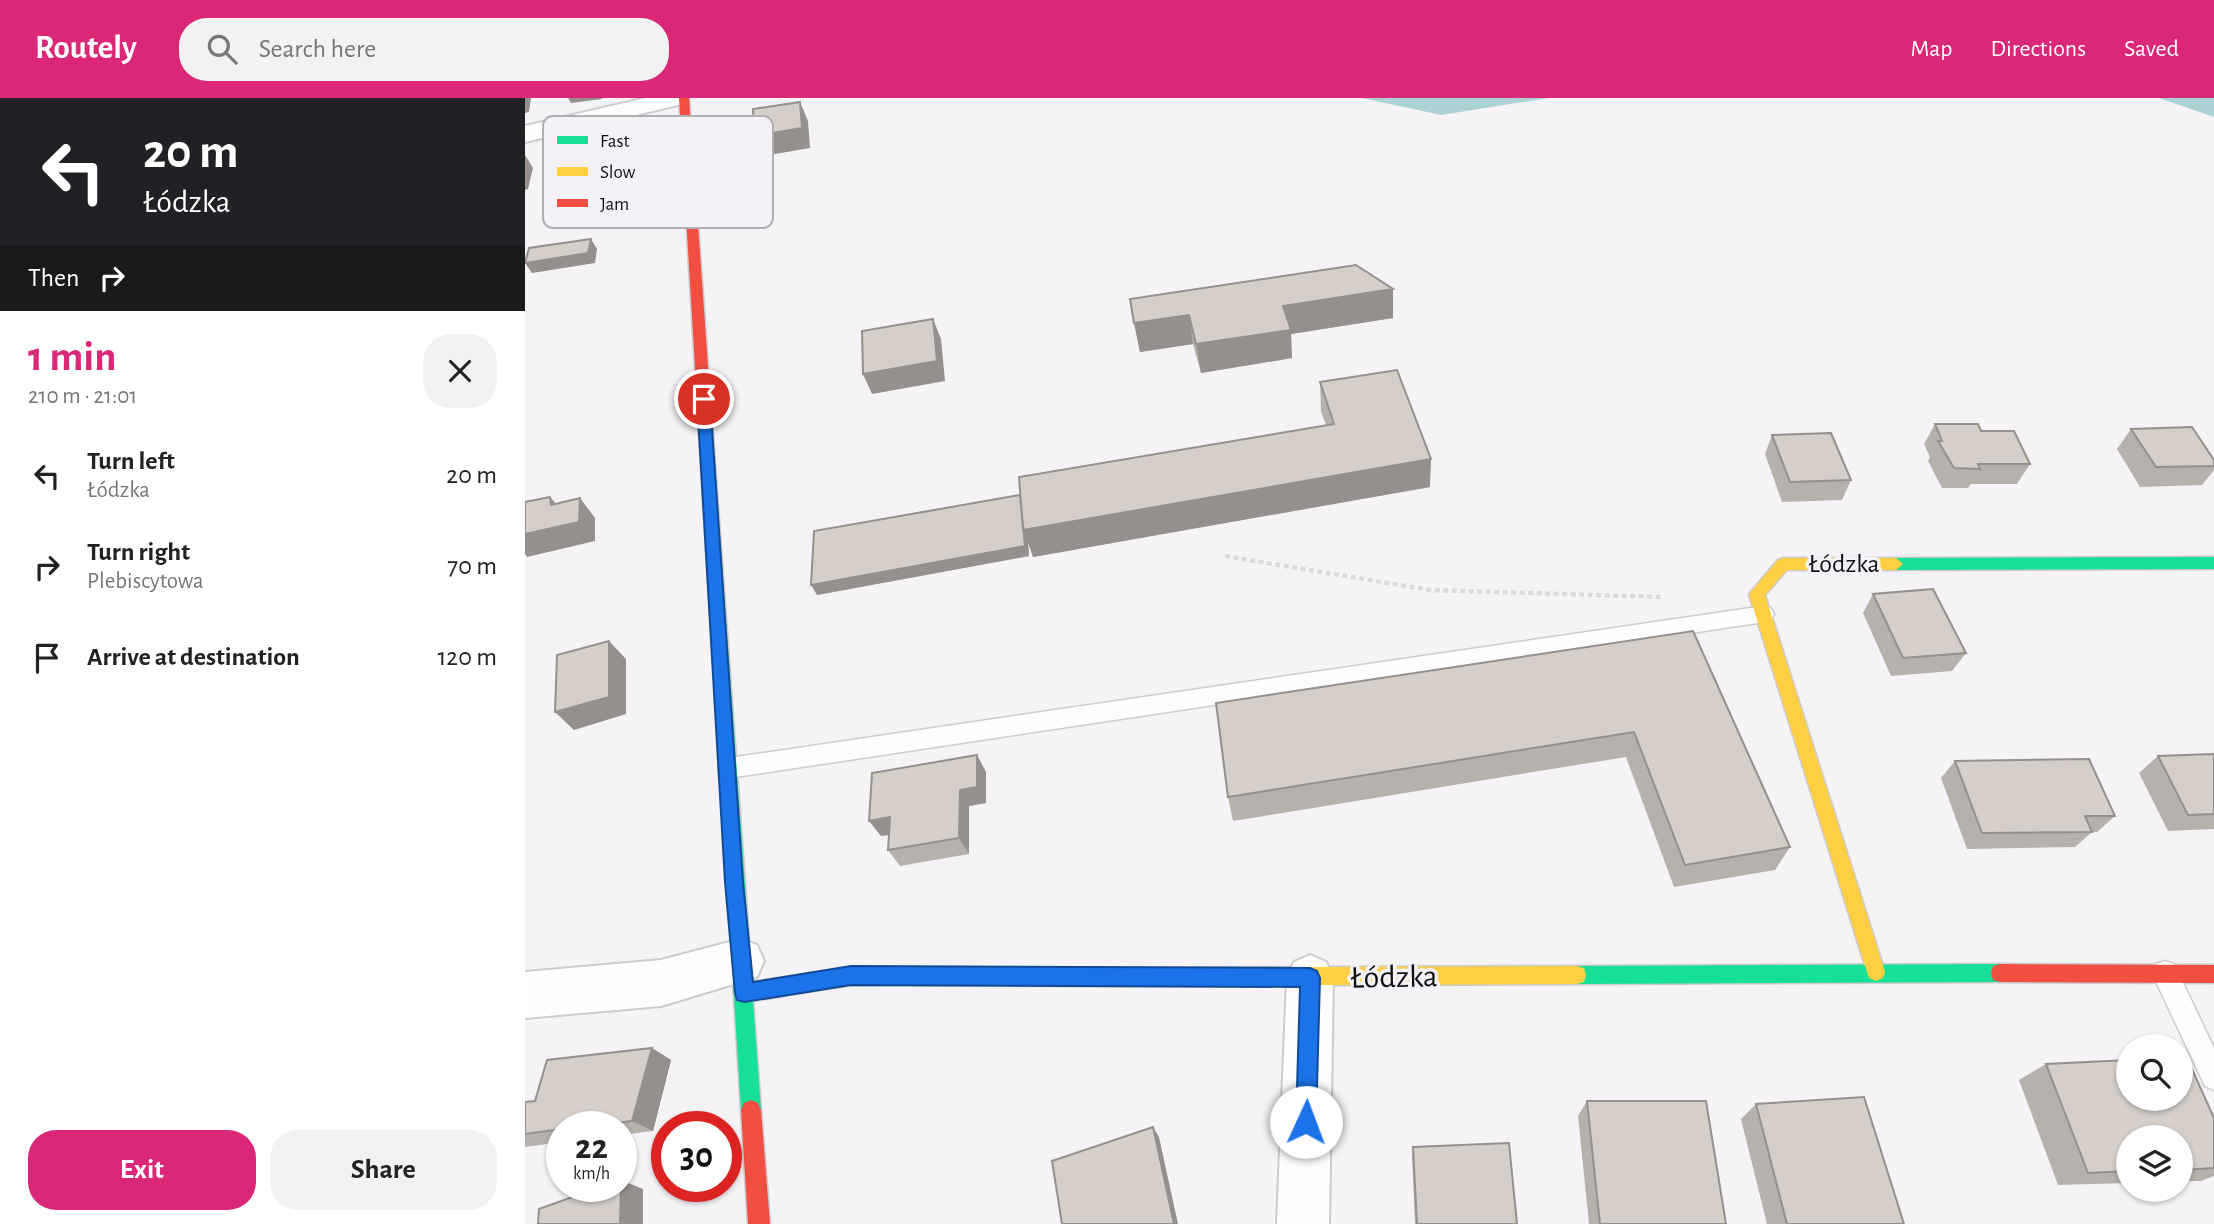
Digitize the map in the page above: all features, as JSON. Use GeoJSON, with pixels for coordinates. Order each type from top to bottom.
{"type":"FeatureCollection","features":[{"type":"Feature","properties":{"kind":"street"},"geometry":{"type":"LineString","coordinates":[[601,116],[677,98]]}},
{"type":"Feature","properties":{"kind":"street"},"geometry":{"type":"LineString","coordinates":[[684,98],[685,116]]}},
{"type":"Feature","properties":{"kind":"street"},"geometry":{"type":"LineString","coordinates":[[525,134],[543,130]]}},
{"type":"Feature","properties":{"kind":"street"},"geometry":{"type":"LineString","coordinates":[[693,228],[759,1224]]}},
{"type":"Feature","properties":{"kind":"street","name":"Łódzka"},"geometry":{"type":"LineString","coordinates":[[1877,972],[1757,594],[1783,564],[2214,564]]}},
{"type":"Feature","properties":{"kind":"street","name":"Łódzka"},"geometry":{"type":"LineString","coordinates":[[743,977],[1310,978],[1877,972],[2214,974]]}},
{"type":"Feature","properties":{"kind":"street"},"geometry":{"type":"LineString","coordinates":[[525,995],[743,977]]}},
{"type":"Feature","properties":{"kind":"street"},"geometry":{"type":"LineString","coordinates":[[1303,1224],[1310,978]]}},
{"type":"Feature","properties":{"kind":"lane"},"geometry":{"type":"LineString","coordinates":[[729,768],[1764,614]]}},
{"type":"Feature","properties":{"kind":"lane"},"geometry":{"type":"LineString","coordinates":[[2165,973],[2214,1077]]}},
{"type":"Feature","properties":{"kind":"path"},"geometry":{"type":"LineString","coordinates":[[1225,556],[1430,590],[1664,597]]}},
{"type":"Feature","properties":{"kind":"water"},"geometry":{"type":"Polygon","coordinates":[[[1362,98],[1549,98],[1441,115],[1362,98]]]}},
{"type":"Feature","properties":{"kind":"water"},"geometry":{"type":"Polygon","coordinates":[[[2159,98],[2214,98],[2214,117],[2159,98]]]}},
{"type":"Feature","properties":{"kind":"building"},"geometry":{"type":"Polygon","coordinates":[[[800,102],[802,128],[773,133],[773,116],[753,116],[753,109],[800,102]]]}},
{"type":"Feature","properties":{"kind":"building"},"geometry":{"type":"Polygon","coordinates":[[[591,239],[588,253],[525,263],[529,248],[591,239]]]}},
{"type":"Feature","properties":{"kind":"building"},"geometry":{"type":"Polygon","coordinates":[[[1356,265],[1393,289],[1283,306],[1291,330],[1196,344],[1189,315],[1134,323],[1130,299],[1356,265]]]}},
{"type":"Feature","properties":{"kind":"building"},"geometry":{"type":"Polygon","coordinates":[[[933,319],[937,361],[863,374],[862,331],[933,319]]]}},
{"type":"Feature","properties":{"kind":"building"},"geometry":{"type":"Polygon","coordinates":[[[1397,370],[1431,459],[1023,530],[1019,477],[1334,424],[1320,382],[1397,370]]]}},
{"type":"Feature","properties":{"kind":"building"},"geometry":{"type":"Polygon","coordinates":[[[1935,424],[1978,424],[1981,431],[2014,431],[2030,464],[1978,464],[1980,469],[1954,468],[1938,441],[1942,441],[1935,424]]]}},
{"type":"Feature","properties":{"kind":"building"},"geometry":{"type":"Polygon","coordinates":[[[2192,427],[2214,460],[2214,466],[2156,467],[2131,429],[2192,427]]]}},
{"type":"Feature","properties":{"kind":"building"},"geometry":{"type":"Polygon","coordinates":[[[1831,433],[1851,480],[1790,482],[1772,435],[1831,433]]]}},
{"type":"Feature","properties":{"kind":"building"},"geometry":{"type":"Polygon","coordinates":[[[1020,495],[1025,546],[811,585],[814,531],[1020,495]]]}},
{"type":"Feature","properties":{"kind":"building"},"geometry":{"type":"Polygon","coordinates":[[[550,497],[551,505],[580,498],[579,522],[525,534],[525,502],[550,497]]]}},
{"type":"Feature","properties":{"kind":"building"},"geometry":{"type":"Polygon","coordinates":[[[1933,589],[1966,653],[1903,658],[1873,594],[1933,589]]]}},
{"type":"Feature","properties":{"kind":"building"},"geometry":{"type":"Polygon","coordinates":[[[1693,631],[1790,847],[1685,865],[1634,732],[1228,797],[1216,703],[1693,631]]]}},
{"type":"Feature","properties":{"kind":"building"},"geometry":{"type":"Polygon","coordinates":[[[609,641],[609,697],[555,712],[557,655],[609,641]]]}},
{"type":"Feature","properties":{"kind":"building"},"geometry":{"type":"Polygon","coordinates":[[[2214,754],[2214,814],[2188,815],[2158,756],[2214,754]]]}},
{"type":"Feature","properties":{"kind":"building"},"geometry":{"type":"Polygon","coordinates":[[[977,755],[977,787],[960,790],[959,838],[888,850],[890,817],[869,821],[872,773],[977,755]]]}},
{"type":"Feature","properties":{"kind":"building"},"geometry":{"type":"Polygon","coordinates":[[[2089,759],[2115,816],[2085,816],[2092,832],[1982,833],[1955,761],[2089,759]]]}},
{"type":"Feature","properties":{"kind":"building"},"geometry":{"type":"Polygon","coordinates":[[[652,1048],[635,1111],[546,1111],[546,1131],[525,1134],[525,1102],[535,1101],[547,1060],[652,1048]]]}},
{"type":"Feature","properties":{"kind":"building"},"geometry":{"type":"Polygon","coordinates":[[[2116,1061],[2116,1111],[2193,1111],[2193,1071],[2214,1118],[2214,1168],[2193,1169],[2193,1125],[2116,1125],[2116,1172],[2088,1173],[2046,1064],[2116,1061]]]}},
{"type":"Feature","properties":{"kind":"building"},"geometry":{"type":"Polygon","coordinates":[[[1864,1097],[1904,1224],[1787,1224],[1756,1104],[1864,1097]]]}},
{"type":"Feature","properties":{"kind":"building"},"geometry":{"type":"Polygon","coordinates":[[[1587,1101],[1706,1101],[1726,1224],[1600,1224],[1587,1101]]]}},
{"type":"Feature","properties":{"kind":"building"},"geometry":{"type":"Polygon","coordinates":[[[1153,1127],[1174,1224],[1062,1224],[1052,1161],[1153,1127]]]}},
{"type":"Feature","properties":{"kind":"building"},"geometry":{"type":"Polygon","coordinates":[[[1509,1143],[1517,1224],[1417,1224],[1413,1147],[1509,1143]]]}},
{"type":"Feature","properties":{"kind":"building"},"geometry":{"type":"Polygon","coordinates":[[[558,1202],[621,1202],[620,1224],[538,1224],[539,1209],[558,1202]]]}},
{"type":"Feature","properties":{"kind":"traffic: fast"},"geometry":{"type":"LineString","coordinates":[[707,451],[751,1110]]}},
{"type":"Feature","properties":{"kind":"traffic: fast"},"geometry":{"type":"LineString","coordinates":[[1896,564],[2214,563]]}},
{"type":"Feature","properties":{"kind":"traffic: fast"},"geometry":{"type":"LineString","coordinates":[[1577,975],[2000,973]]}},
{"type":"Feature","properties":{"kind":"traffic: fast"},"geometry":{"type":"LineString","coordinates":[[744,993],[851,976],[1067,977]]}},
{"type":"Feature","properties":{"kind":"traffic: slow"},"geometry":{"type":"LineString","coordinates":[[1876,972],[1757,594],[1783,564],[1896,564]]}},
{"type":"Feature","properties":{"kind":"traffic: slow"},"geometry":{"type":"LineString","coordinates":[[1067,977],[1577,975]]}},
{"type":"Feature","properties":{"kind":"traffic: jam"},"geometry":{"type":"LineString","coordinates":[[684,98],[685,116]]}},
{"type":"Feature","properties":{"kind":"traffic: jam"},"geometry":{"type":"LineString","coordinates":[[692,228],[707,451]]}},
{"type":"Feature","properties":{"kind":"traffic: jam"},"geometry":{"type":"LineString","coordinates":[[2000,973],[2214,974]]}},
{"type":"Feature","properties":{"kind":"traffic: jam"},"geometry":{"type":"LineString","coordinates":[[751,1110],[759,1224]]}},
{"type":"Feature","properties":{"kind":"route"},"geometry":{"type":"LineString","coordinates":[[704,399],[734,882],[744,993],[851,976],[1310,978],[1306,1122]]}}]}
